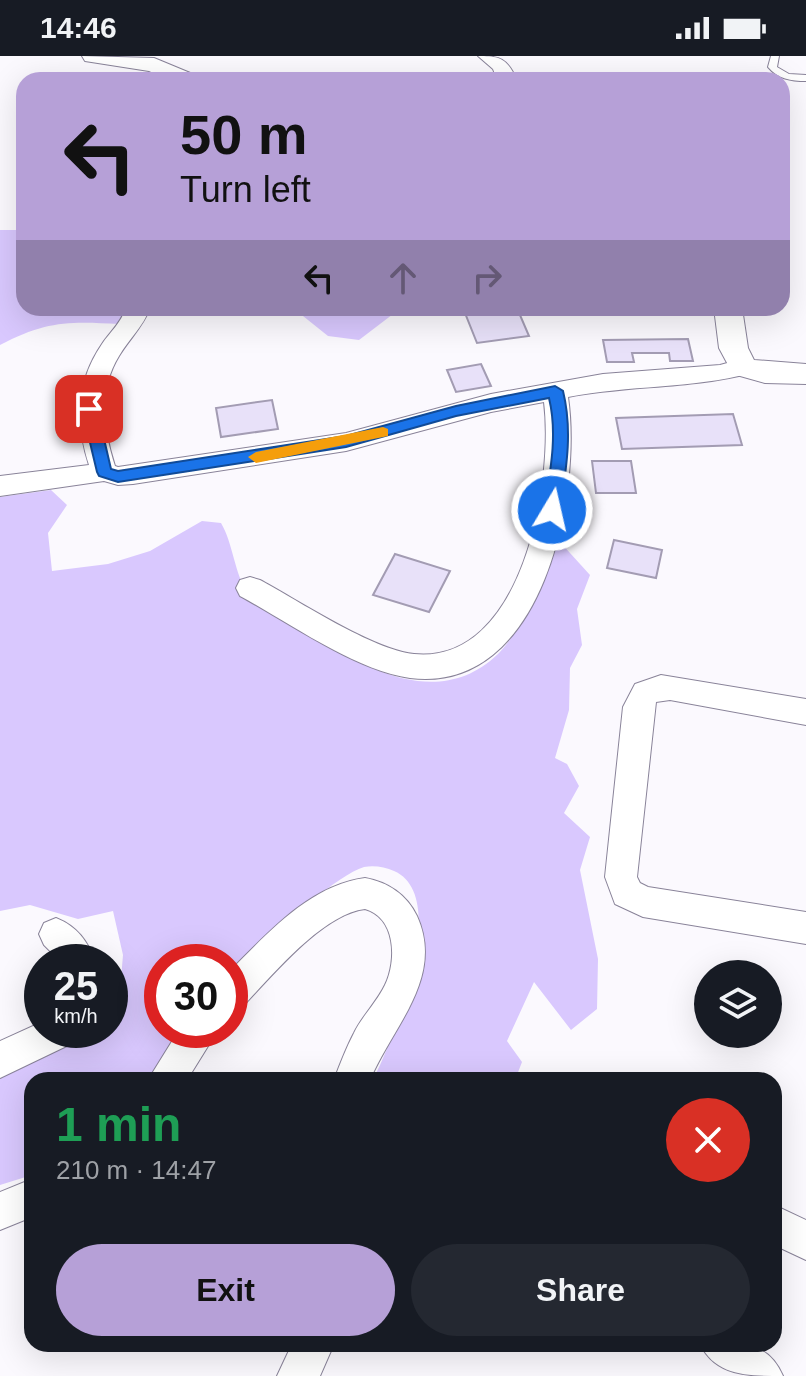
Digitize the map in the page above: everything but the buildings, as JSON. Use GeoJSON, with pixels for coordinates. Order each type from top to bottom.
{"type":"FeatureCollection","features":[{"type":"Feature","properties":{"kind":"street"},"geometry":{"type":"LineString","coordinates":[[93,56],[154,65],[169,72]]}},
{"type":"Feature","properties":{"kind":"street"},"geometry":{"type":"LineString","coordinates":[[487,56],[501,66],[504,72]]}},
{"type":"Feature","properties":{"kind":"street"},"geometry":{"type":"LineString","coordinates":[[104,472],[92,426],[90,401],[102,364],[135,316]]}},
{"type":"Feature","properties":{"kind":"street"},"geometry":{"type":"LineString","coordinates":[[729,316],[731,347],[742,367]]}},
{"type":"Feature","properties":{"kind":"street"},"geometry":{"type":"LineString","coordinates":[[0,486],[104,472],[118,476],[133,475],[301,450],[364,438],[479,406],[634,378],[720,373],[742,367],[757,373],[806,374]]}},
{"type":"Feature","properties":{"kind":"street"},"geometry":{"type":"LineString","coordinates":[[250,588],[380,659],[403,666],[446,665],[482,649],[517,603],[531,577],[545,537],[561,450],[561,414],[555,391]]}},
{"type":"Feature","properties":{"kind":"street"},"geometry":{"type":"LineString","coordinates":[[806,712],[670,688],[661,687],[645,693],[638,707],[621,877],[627,893],[643,902],[806,928]]}},
{"type":"Feature","properties":{"kind":"street"},"geometry":{"type":"LineString","coordinates":[[248,977],[288,938],[343,898],[363,893],[381,897],[405,925],[409,949],[405,979],[389,1011],[367,1043],[355,1072]]}},
{"type":"Feature","properties":{"kind":"street"},"geometry":{"type":"LineString","coordinates":[[56,934],[68,944]]}},
{"type":"Feature","properties":{"kind":"street"},"geometry":{"type":"LineString","coordinates":[[0,1060],[25,1048]]}},
{"type":"Feature","properties":{"kind":"street"},"geometry":{"type":"LineString","coordinates":[[171,1072],[188,1048]]}},
{"type":"Feature","properties":{"kind":"street"},"geometry":{"type":"LineString","coordinates":[[0,1211],[24,1201]]}},
{"type":"Feature","properties":{"kind":"street"},"geometry":{"type":"LineString","coordinates":[[782,1228],[806,1241]]}},
{"type":"Feature","properties":{"kind":"street"},"geometry":{"type":"LineString","coordinates":[[298,1376],[310,1352]]}},
{"type":"Feature","properties":{"kind":"street"},"geometry":{"type":"LineString","coordinates":[[730,1352],[762,1376]]}},
{"type":"Feature","properties":{"kind":"shaded area"},"geometry":{"type":"Polygon","coordinates":[[[0,230],[16,230],[16,316],[123,316],[119,324],[58,324],[44,327],[0,345],[0,230]]]}},
{"type":"Feature","properties":{"kind":"shaded area"},"geometry":{"type":"Polygon","coordinates":[[[303,316],[390,316],[359,340],[328,336],[303,316]]]}},
{"type":"Feature","properties":{"kind":"shaded area"},"geometry":{"type":"Polygon","coordinates":[[[51,490],[67,505],[48,533],[52,571],[108,564],[150,551],[202,521],[221,523],[243,585],[252,597],[344,654],[388,674],[411,680],[433,682],[455,679],[477,670],[498,654],[524,617],[560,542],[590,575],[577,609],[582,645],[570,668],[569,710],[555,758],[567,764],[579,786],[564,813],[590,837],[580,870],[598,959],[597,1009],[571,1030],[534,982],[507,1041],[522,1062],[518,1072],[376,1072],[393,1034],[413,970],[418,909],[411,886],[394,871],[364,867],[336,882],[248,957],[248,944],[144,944],[144,1048],[175,1048],[157,1072],[24,1072],[24,1178],[0,1185],[0,1071],[46,1048],[128,1048],[128,944],[120,944],[113,911],[78,919],[30,905],[0,911],[0,497],[51,490]]]}},
{"type":"Feature","properties":{"kind":"slow traffic"},"geometry":{"type":"LineString","coordinates":[[256,457],[346,442],[383,432]]}},
{"type":"Feature","properties":{"kind":"route"},"geometry":{"type":"LineString","coordinates":[[89,409],[104,472],[118,476],[346,442],[456,411],[555,391],[561,414],[561,450],[552,510]]}}]}
